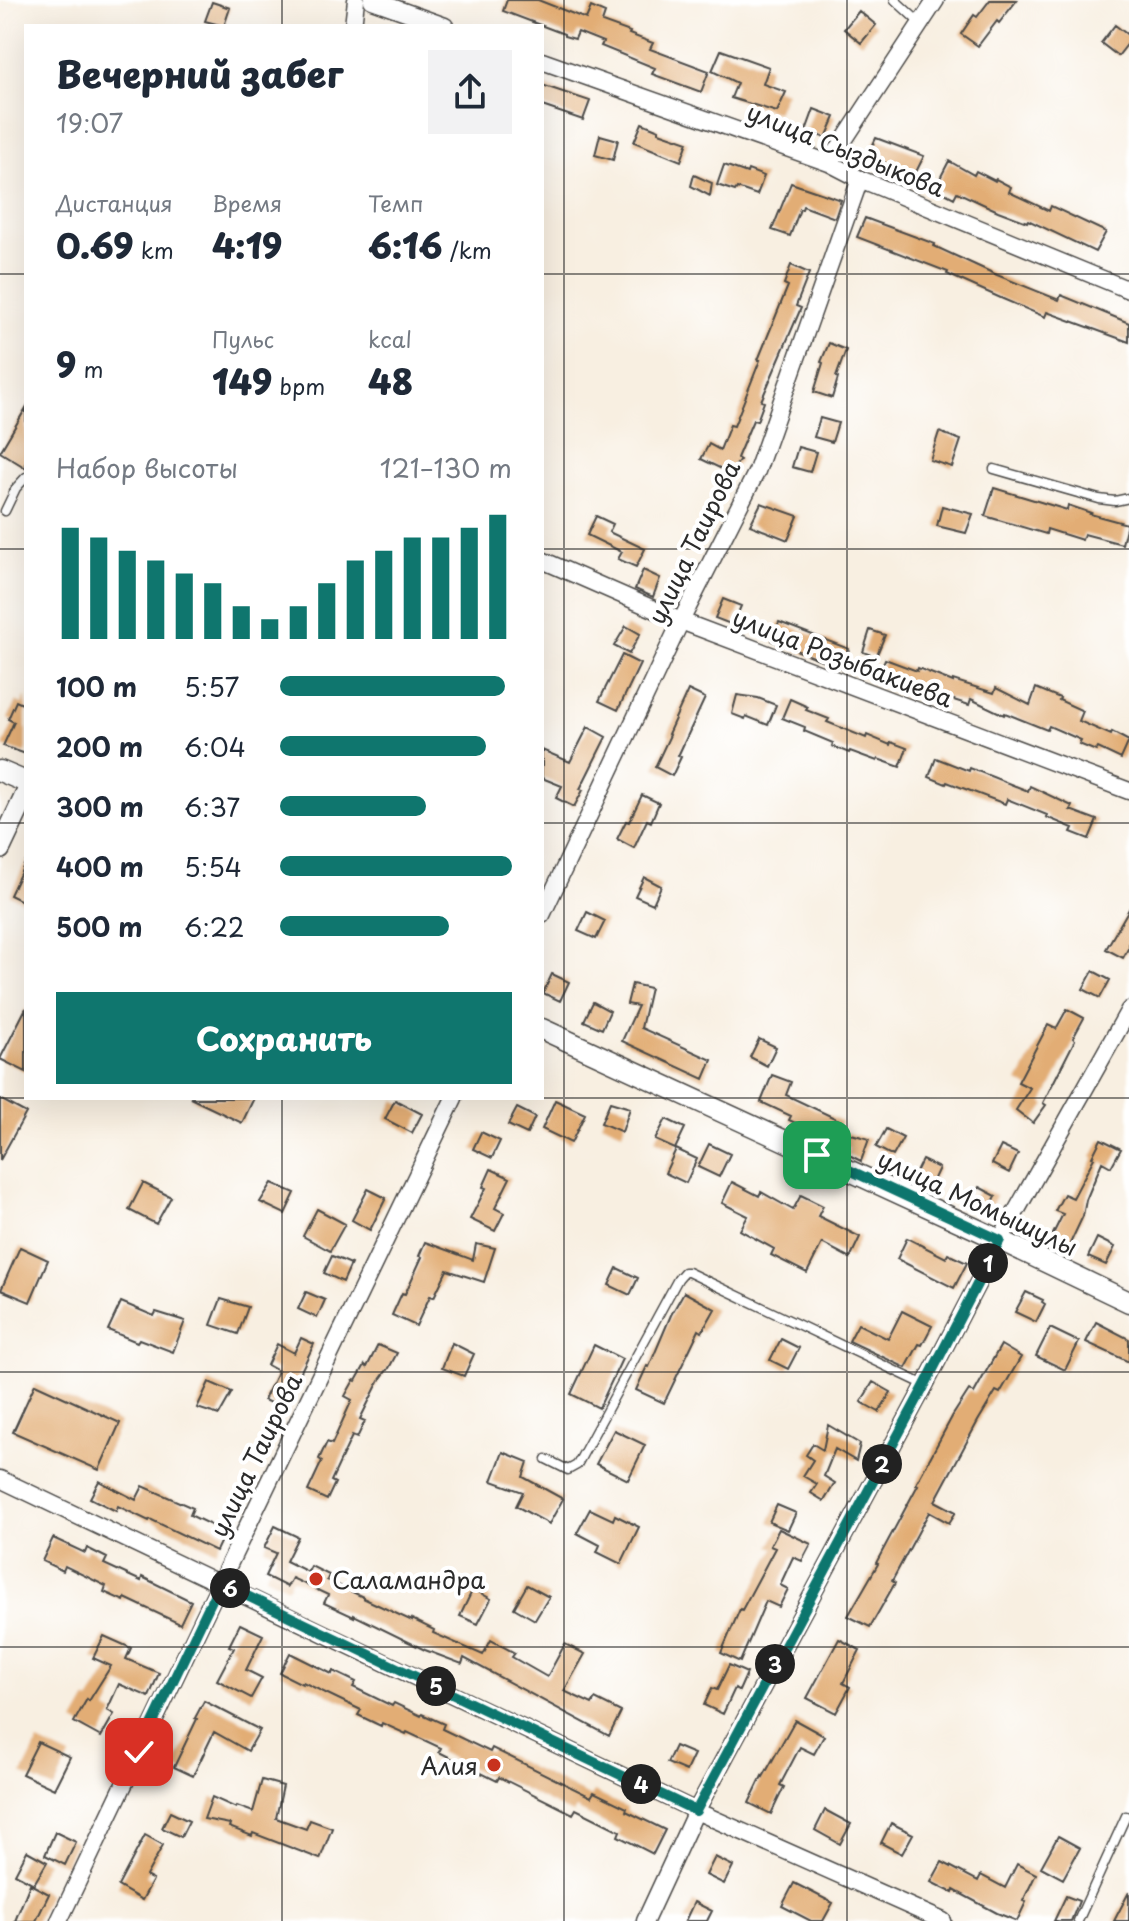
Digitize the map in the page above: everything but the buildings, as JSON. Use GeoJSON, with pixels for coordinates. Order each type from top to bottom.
{"type":"FeatureCollection","features":[{"type":"Feature","properties":{"kind":"street"},"geometry":{"type":"LineString","coordinates":[[353,24],[356,0]]}},
{"type":"Feature","properties":{"kind":"street"},"geometry":{"type":"LineString","coordinates":[[372,0],[439,24]]}},
{"type":"Feature","properties":{"kind":"street"},"geometry":{"type":"LineString","coordinates":[[829,163],[936,0]]}},
{"type":"Feature","properties":{"kind":"street","name":"улица Сыздыкова"},"geometry":{"type":"LineString","coordinates":[[544,62],[829,163],[860,179],[1129,290]]}},
{"type":"Feature","properties":{"kind":"street","name":"улица Таирова"},"geometry":{"type":"LineString","coordinates":[[544,911],[681,621],[757,471],[860,179]]}},
{"type":"Feature","properties":{"kind":"street","name":"улица Розыбакиева"},"geometry":{"type":"LineString","coordinates":[[544,561],[681,621],[1129,791]]}},
{"type":"Feature","properties":{"kind":"street"},"geometry":{"type":"LineString","coordinates":[[0,771],[24,781]]}},
{"type":"Feature","properties":{"kind":"street"},"geometry":{"type":"LineString","coordinates":[[0,849],[24,798]]}},
{"type":"Feature","properties":{"kind":"street"},"geometry":{"type":"LineString","coordinates":[[645,1921],[696,1811],[1000,1240],[1129,1010]]}},
{"type":"Feature","properties":{"kind":"street","name":"улица Момышулы"},"geometry":{"type":"LineString","coordinates":[[544,1030],[1129,1302]]}},
{"type":"Feature","properties":{"kind":"street","name":"улица Таирова"},"geometry":{"type":"LineString","coordinates":[[59,1921],[453,1100]]}},
{"type":"Feature","properties":{"kind":"street"},"geometry":{"type":"LineString","coordinates":[[0,1479],[696,1811],[943,1921]]}},
{"type":"Feature","properties":{"kind":"lane"},"geometry":{"type":"LineString","coordinates":[[895,0],[920,23]]}},
{"type":"Feature","properties":{"kind":"lane"},"geometry":{"type":"LineString","coordinates":[[994,469],[1099,499],[1115,501],[1129,498]]}},
{"type":"Feature","properties":{"kind":"lane"},"geometry":{"type":"LineString","coordinates":[[5,511],[24,479]]}},
{"type":"Feature","properties":{"kind":"lane"},"geometry":{"type":"LineString","coordinates":[[546,1459],[568,1470],[577,1465],[684,1272],[925,1385]]}},
{"type":"Feature","properties":{"kind":"lane"},"geometry":{"type":"LineString","coordinates":[[1078,1921],[1126,1816]]}},
{"type":"Feature","properties":{"kind":"place","name":"Саламандра"},"geometry":{"type":"Point","coordinates":[316,1579]}},
{"type":"Feature","properties":{"kind":"place","name":"Алия"},"geometry":{"type":"Point","coordinates":[494,1765]}},
{"type":"Feature","properties":{"kind":"route"},"geometry":{"type":"LineString","coordinates":[[139,1752],[220,1583],[696,1811],[1000,1240],[817,1155]]}}]}
